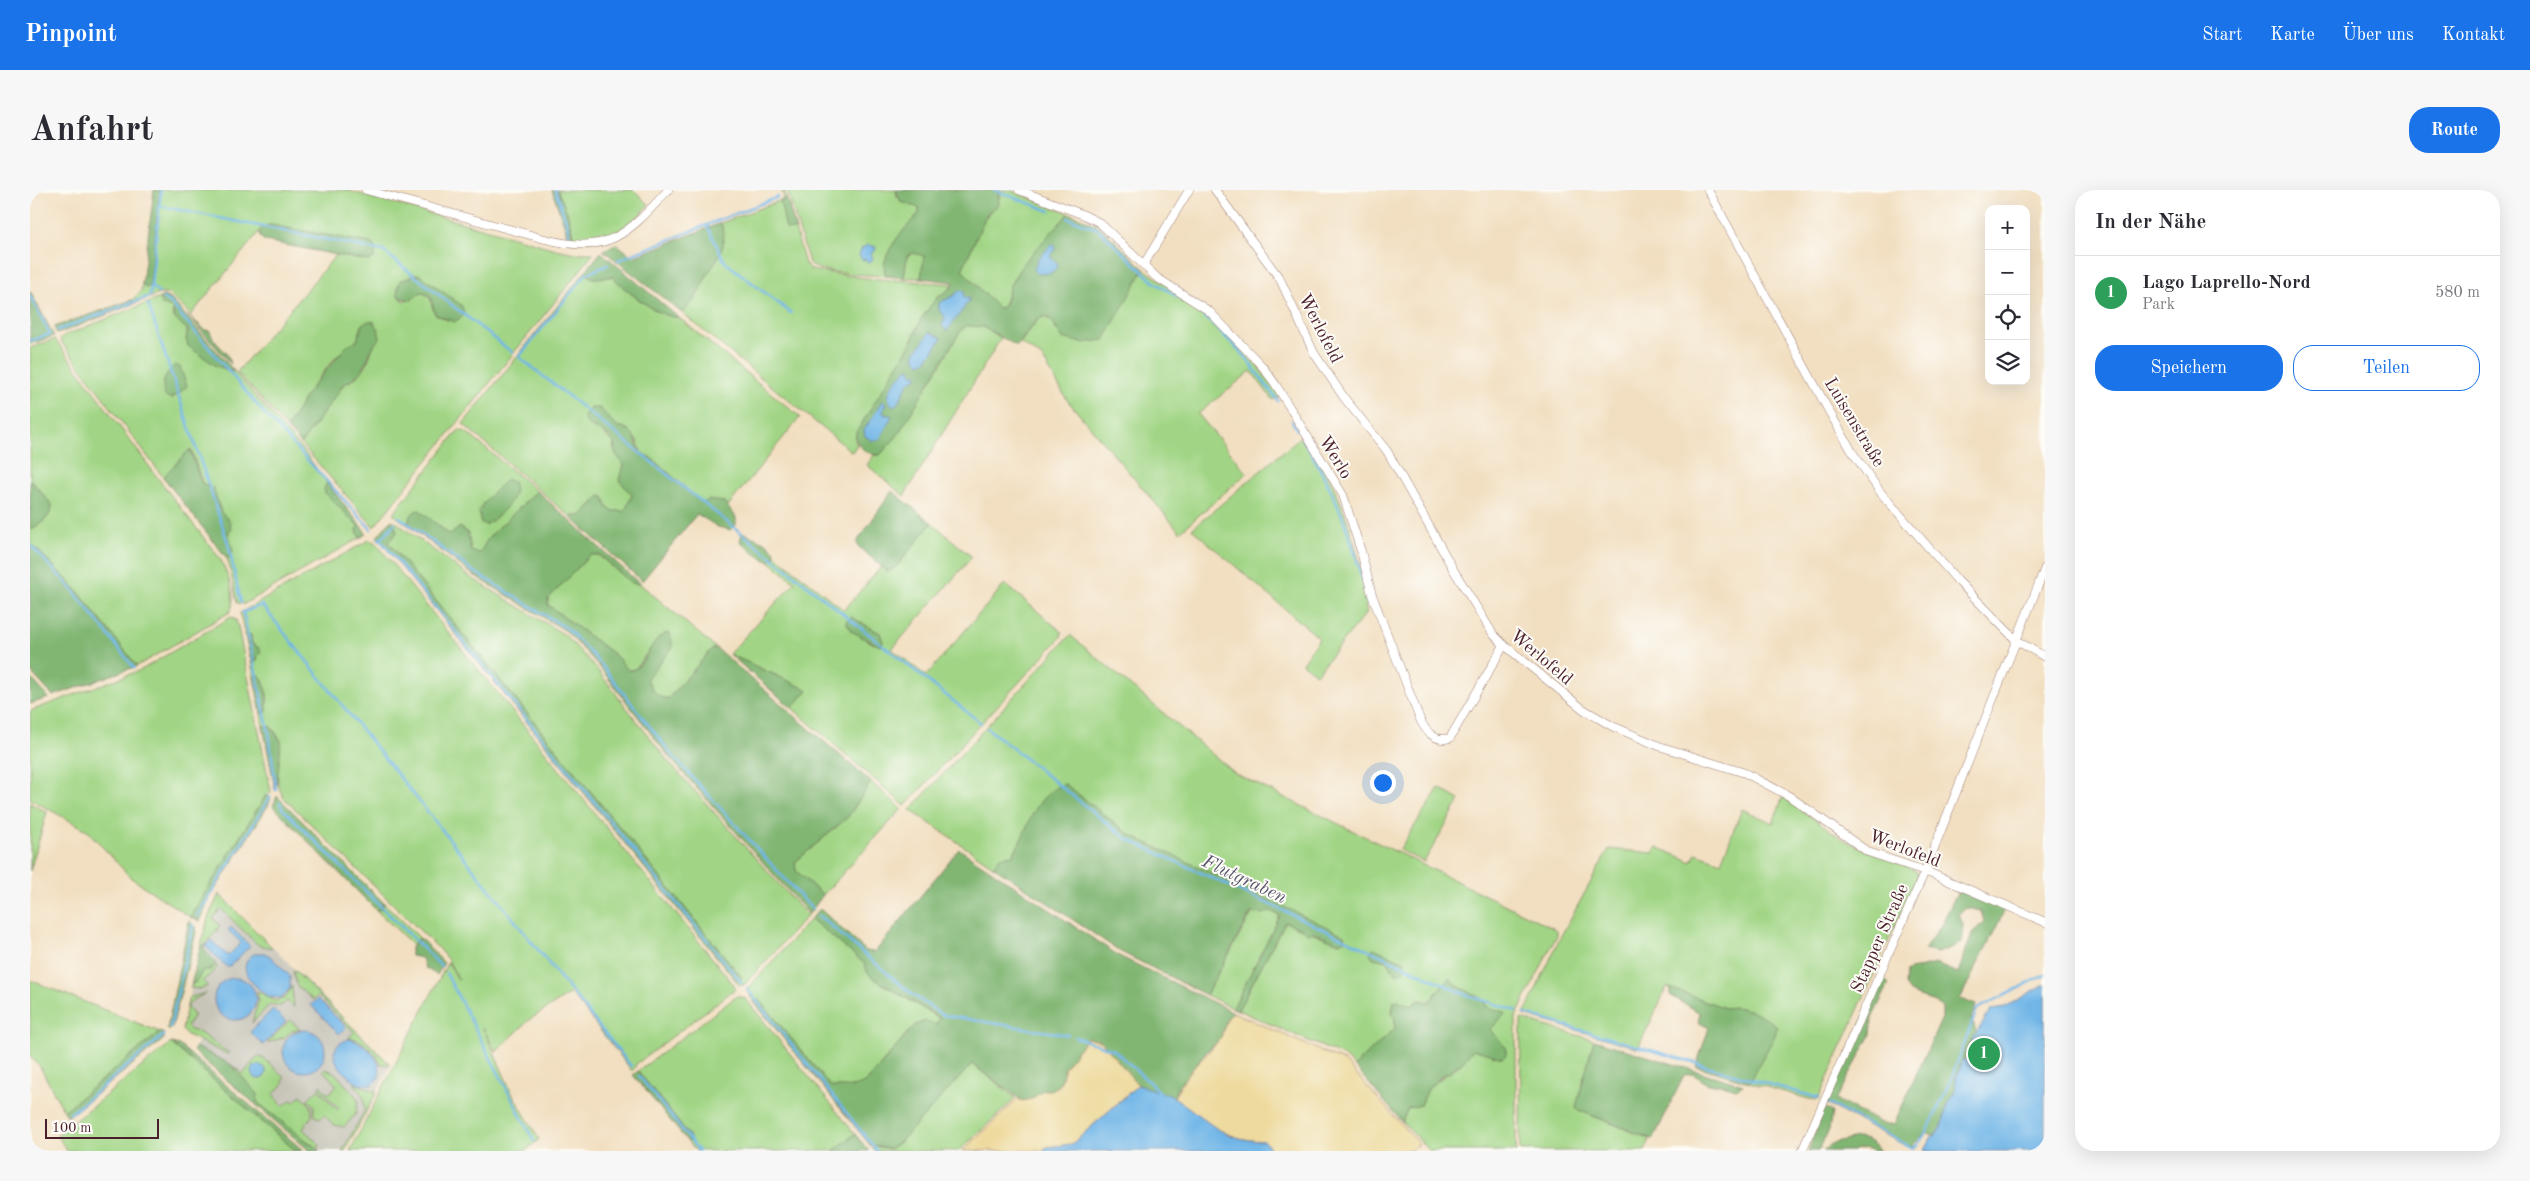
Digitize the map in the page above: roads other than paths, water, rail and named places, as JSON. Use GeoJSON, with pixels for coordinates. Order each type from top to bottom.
{"type":"FeatureCollection","features":[{"type":"Feature","properties":{"kind":"street"},"geometry":{"type":"LineString","coordinates":[[366,190],[545,239],[588,246],[602,244],[623,233],[668,190]]}},
{"type":"Feature","properties":{"kind":"street","name":"Werlo"},"geometry":{"type":"LineString","coordinates":[[1019,190],[1100,223],[1156,277],[1209,311],[1262,366],[1319,454],[1342,496],[1361,551],[1372,595],[1426,732],[1444,739],[1450,738],[1504,645]]}},
{"type":"Feature","properties":{"kind":"street"},"geometry":{"type":"LineString","coordinates":[[1144,264],[1189,190]]}},
{"type":"Feature","properties":{"kind":"street","name":"Werlofeld"},"geometry":{"type":"LineString","coordinates":[[1216,190],[1280,279],[1314,353],[1345,399],[1387,451],[1493,634],[1504,645],[1583,710],[1612,726],[1659,746],[1761,780],[1789,796],[1860,848],[1882,858],[1925,871],[2045,922]]}},
{"type":"Feature","properties":{"kind":"street","name":"Luisenstraße"},"geometry":{"type":"LineString","coordinates":[[1708,190],[1830,413],[1865,471],[1931,551],[2017,641],[2045,657]]}},
{"type":"Feature","properties":{"kind":"street","name":"Stapper Straße"},"geometry":{"type":"LineString","coordinates":[[1802,1151],[1925,871],[2045,568]]}},
{"type":"Feature","properties":{"kind":"water"},"geometry":{"type":"Polygon","coordinates":[[[1053,243],[1055,249],[1050,257],[1058,263],[1057,267],[1051,273],[1038,274],[1034,270],[1038,259],[1053,243]]]}},
{"type":"Feature","properties":{"kind":"water"},"geometry":{"type":"Polygon","coordinates":[[[868,245],[876,247],[875,251],[871,253],[873,260],[868,263],[866,259],[862,260],[859,255],[862,248],[868,245]]]}},
{"type":"Feature","properties":{"kind":"water"},"geometry":{"type":"Polygon","coordinates":[[[959,290],[964,291],[964,298],[969,298],[969,301],[947,331],[942,326],[945,317],[939,310],[939,303],[955,295],[959,290]]]}},
{"type":"Feature","properties":{"kind":"water"},"geometry":{"type":"Polygon","coordinates":[[[930,332],[942,338],[926,361],[920,363],[915,359],[915,353],[930,332]]]}},
{"type":"Feature","properties":{"kind":"water"},"geometry":{"type":"Polygon","coordinates":[[[908,368],[911,369],[912,374],[917,374],[917,377],[909,382],[898,403],[893,406],[889,402],[889,391],[908,368]]]}},
{"type":"Feature","properties":{"kind":"water"},"geometry":{"type":"Polygon","coordinates":[[[883,401],[886,403],[883,411],[884,414],[892,416],[880,439],[873,441],[865,436],[864,430],[883,401]]]}},
{"type":"Feature","properties":{"kind":"water"},"geometry":{"type":"Polygon","coordinates":[[[231,927],[250,946],[228,968],[205,946],[211,940],[228,956],[241,943],[228,930],[231,927]]]}},
{"type":"Feature","properties":{"kind":"water"},"geometry":{"type":"Polygon","coordinates":[[[264,953],[270,956],[290,976],[290,988],[282,998],[269,997],[247,975],[245,969],[249,958],[254,954],[264,953]]]}},
{"type":"Feature","properties":{"kind":"water"},"geometry":{"type":"Polygon","coordinates":[[[239,978],[247,981],[253,987],[256,999],[253,1011],[247,1017],[231,1020],[223,1017],[217,1011],[214,995],[217,987],[223,981],[239,978]]]}},
{"type":"Feature","properties":{"kind":"water"},"geometry":{"type":"Polygon","coordinates":[[[2045,984],[2045,1151],[1924,1151],[1932,1136],[1935,1136],[1943,1124],[1947,1104],[1955,1093],[1956,1076],[1960,1070],[1962,1060],[1968,1058],[1973,1044],[1972,1039],[1992,1009],[2005,1007],[2045,984]]]}},
{"type":"Feature","properties":{"kind":"water"},"geometry":{"type":"Polygon","coordinates":[[[318,999],[346,1027],[339,1034],[311,1005],[318,999]]]}},
{"type":"Feature","properties":{"kind":"water"},"geometry":{"type":"Polygon","coordinates":[[[273,1009],[286,1022],[263,1045],[250,1032],[273,1009]]]}},
{"type":"Feature","properties":{"kind":"water"},"geometry":{"type":"Polygon","coordinates":[[[308,1030],[316,1033],[322,1039],[325,1051],[322,1063],[316,1069],[300,1072],[292,1069],[286,1063],[283,1047],[286,1039],[292,1033],[308,1030]]]}},
{"type":"Feature","properties":{"kind":"water"},"geometry":{"type":"Polygon","coordinates":[[[349,1039],[363,1045],[370,1051],[379,1065],[380,1072],[377,1079],[371,1085],[358,1084],[340,1068],[336,1061],[335,1049],[349,1039]]]}},
{"type":"Feature","properties":{"kind":"water"},"geometry":{"type":"Polygon","coordinates":[[[256,1065],[262,1065],[266,1072],[262,1079],[256,1079],[252,1075],[252,1069],[256,1065]]]}},
{"type":"Feature","properties":{"kind":"water"},"geometry":{"type":"Polygon","coordinates":[[[1138,1085],[1175,1098],[1225,1133],[1249,1140],[1264,1141],[1273,1151],[1042,1151],[1047,1147],[1072,1144],[1138,1085]]]}},
{"type":"Feature","properties":{"kind":"waterway"},"geometry":{"type":"LineString","coordinates":[[58,330],[150,296],[161,190]]}},
{"type":"Feature","properties":{"kind":"waterway"},"geometry":{"type":"LineString","coordinates":[[555,190],[567,224],[570,241]]}},
{"type":"Feature","properties":{"kind":"waterway"},"geometry":{"type":"LineString","coordinates":[[994,190],[1050,211]]}},
{"type":"Feature","properties":{"kind":"waterway"},"geometry":{"type":"LineString","coordinates":[[618,260],[778,197]]}},
{"type":"Feature","properties":{"kind":"waterway"},"geometry":{"type":"LineString","coordinates":[[160,206],[383,251],[513,353]]}},
{"type":"Feature","properties":{"kind":"waterway"},"geometry":{"type":"LineString","coordinates":[[1068,218],[1098,229],[1154,282],[1196,308],[1243,354],[1278,401]]}},
{"type":"Feature","properties":{"kind":"waterway"},"geometry":{"type":"LineString","coordinates":[[707,226],[725,262],[791,313]]}},
{"type":"Feature","properties":{"kind":"waterway"},"geometry":{"type":"LineString","coordinates":[[519,357],[586,274],[608,265]]}},
{"type":"Feature","properties":{"kind":"waterway"},"geometry":{"type":"LineString","coordinates":[[151,286],[159,293]]}},
{"type":"Feature","properties":{"kind":"waterway"},"geometry":{"type":"LineString","coordinates":[[30,296],[50,334],[30,341]]}},
{"type":"Feature","properties":{"kind":"waterway"},"geometry":{"type":"LineString","coordinates":[[163,298],[170,302],[264,413],[371,529]]}},
{"type":"Feature","properties":{"kind":"waterway"},"geometry":{"type":"LineString","coordinates":[[148,304],[228,543],[241,603]]}},
{"type":"Feature","properties":{"kind":"waterway"},"geometry":{"type":"LineString","coordinates":[[519,357],[981,723]]}},
{"type":"Feature","properties":{"kind":"waterway"},"geometry":{"type":"LineString","coordinates":[[1292,421],[1297,430]]}},
{"type":"Feature","properties":{"kind":"waterway"},"geometry":{"type":"LineString","coordinates":[[1302,438],[1335,498],[1343,518],[1368,604]]}},
{"type":"Feature","properties":{"kind":"waterway"},"geometry":{"type":"LineString","coordinates":[[399,517],[473,571],[568,629],[600,663],[672,755],[812,909]]}},
{"type":"Feature","properties":{"kind":"waterway"},"geometry":{"type":"LineString","coordinates":[[381,539],[395,523]]}},
{"type":"Feature","properties":{"kind":"waterway"},"geometry":{"type":"LineString","coordinates":[[379,538],[742,983]]}},
{"type":"Feature","properties":{"kind":"waterway"},"geometry":{"type":"LineString","coordinates":[[30,545],[72,589],[134,668]]}},
{"type":"Feature","properties":{"kind":"waterway"},"geometry":{"type":"LineString","coordinates":[[276,790],[269,733],[243,612],[262,605],[631,1066]]}},
{"type":"Feature","properties":{"kind":"waterway","name":"Flutgraben"},"geometry":{"type":"LineString","coordinates":[[987,728],[1127,839],[1467,995],[1517,1011]]}},
{"type":"Feature","properties":{"kind":"waterway"},"geometry":{"type":"LineString","coordinates":[[197,916],[270,797]]}},
{"type":"Feature","properties":{"kind":"waterway"},"geometry":{"type":"LineString","coordinates":[[280,803],[282,808],[441,966]]}},
{"type":"Feature","properties":{"kind":"waterway"},"geometry":{"type":"LineString","coordinates":[[818,915],[913,995],[942,1015],[1068,1035]]}},
{"type":"Feature","properties":{"kind":"waterway"},"geometry":{"type":"LineString","coordinates":[[170,1028],[193,925]]}},
{"type":"Feature","properties":{"kind":"waterway"},"geometry":{"type":"LineString","coordinates":[[446,973],[534,1141]]}},
{"type":"Feature","properties":{"kind":"waterway"},"geometry":{"type":"LineString","coordinates":[[1829,1104],[1913,1148],[1930,1126],[1939,1107],[1977,1009],[2045,975]]}},
{"type":"Feature","properties":{"kind":"waterway"},"geometry":{"type":"LineString","coordinates":[[747,989],[877,1151]]}},
{"type":"Feature","properties":{"kind":"waterway"},"geometry":{"type":"LineString","coordinates":[[1525,1014],[1818,1098]]}},
{"type":"Feature","properties":{"kind":"waterway"},"geometry":{"type":"LineString","coordinates":[[70,1114],[164,1035]]}},
{"type":"Feature","properties":{"kind":"waterway"},"geometry":{"type":"LineString","coordinates":[[1075,1037],[1114,1050],[1163,1095]]}},
{"type":"Feature","properties":{"kind":"waterway"},"geometry":{"type":"LineString","coordinates":[[639,1076],[699,1151]]}},
{"type":"Feature","properties":{"kind":"place","name":"Lago Laprello-Nord"},"geometry":{"type":"Point","coordinates":[1984,1054]}}]}
